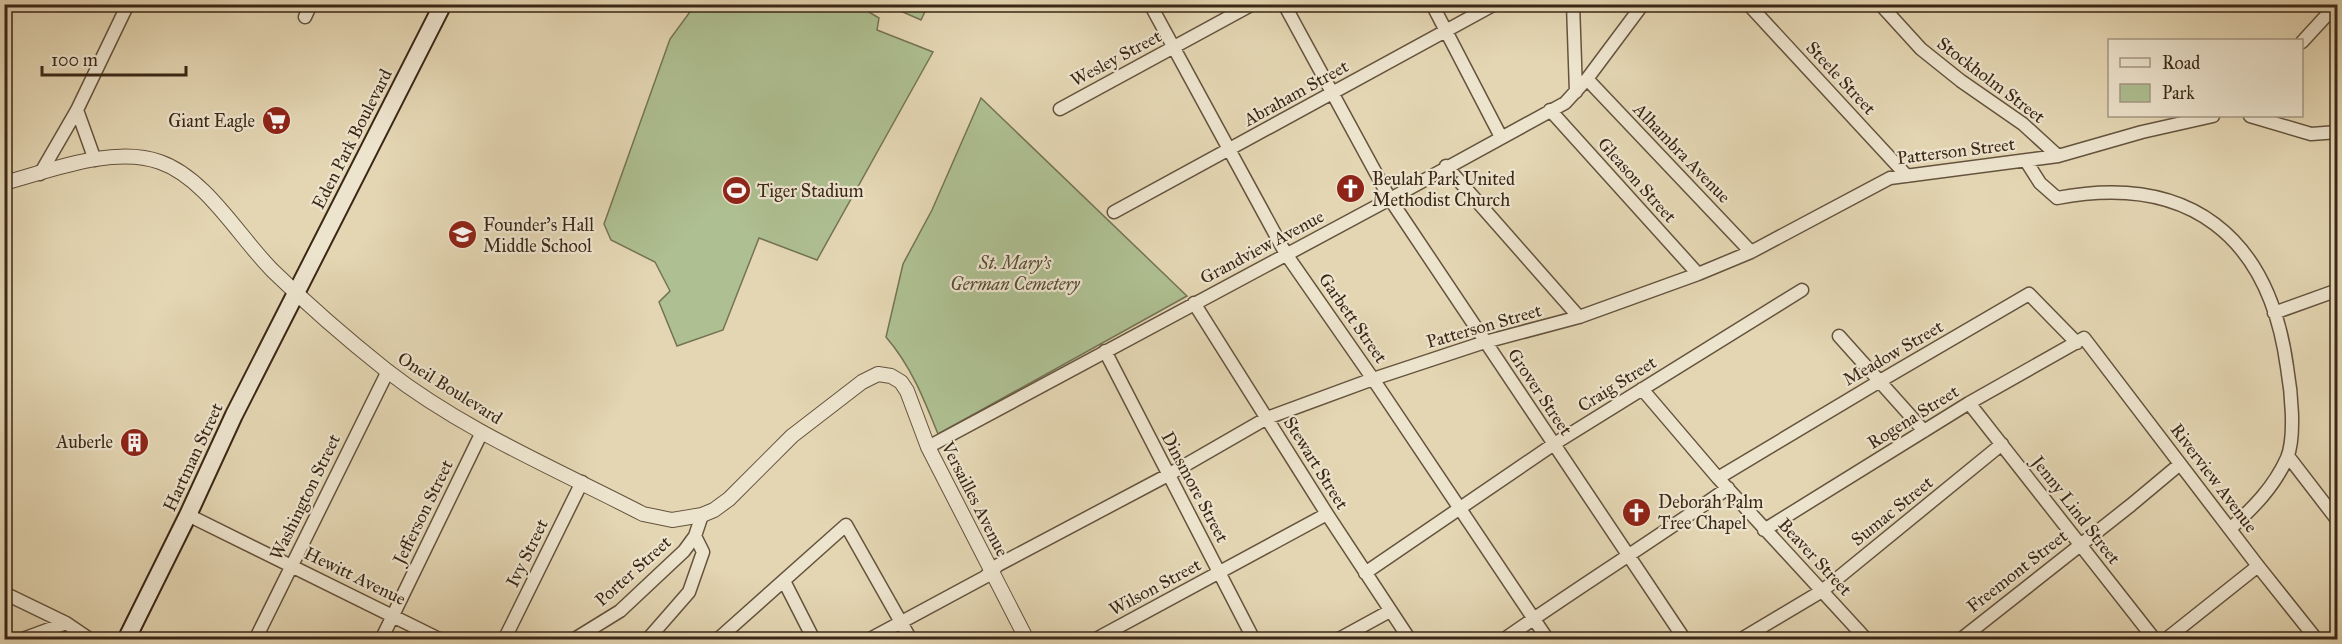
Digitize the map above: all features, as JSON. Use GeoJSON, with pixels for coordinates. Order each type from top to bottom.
{"type":"FeatureCollection","features":[{"type":"Feature","properties":{"kind":"main road","name":"Eden Park Boulevard"},"geometry":{"type":"LineString","coordinates":[[296,292],[443,4]]}},
{"type":"Feature","properties":{"kind":"main road","name":"Hartman Street"},"geometry":{"type":"LineString","coordinates":[[126,639],[296,292]]}},
{"type":"Feature","properties":{"kind":"street"},"geometry":{"type":"LineString","coordinates":[[40,174],[77,110],[128,4]]}},
{"type":"Feature","properties":{"kind":"street"},"geometry":{"type":"LineString","coordinates":[[305,17],[311,4]]}},
{"type":"Feature","properties":{"kind":"street","name":"Garbett Street"},"geometry":{"type":"LineString","coordinates":[[1150,4],[1286,254],[1548,639]]}},
{"type":"Feature","properties":{"kind":"street","name":"Wesley Street"},"geometry":{"type":"LineString","coordinates":[[1060,109],[1253,4]]}},
{"type":"Feature","properties":{"kind":"street","name":"Grover Street"},"geometry":{"type":"LineString","coordinates":[[1284,4],[1390,199],[1685,639]]}},
{"type":"Feature","properties":{"kind":"street"},"geometry":{"type":"LineString","coordinates":[[1432,4],[1501,137]]}},
{"type":"Feature","properties":{"kind":"street","name":"Abraham Street"},"geometry":{"type":"LineString","coordinates":[[1114,212],[1496,4]]}},
{"type":"Feature","properties":{"kind":"street"},"geometry":{"type":"LineString","coordinates":[[1573,4],[1576,92]]}},
{"type":"Feature","properties":{"kind":"street","name":"Grandview Avenue"},"geometry":{"type":"LineString","coordinates":[[928,447],[1390,199],[1564,102],[1587,79],[1643,4]]}},
{"type":"Feature","properties":{"kind":"street","name":"Steele Street"},"geometry":{"type":"LineString","coordinates":[[1748,4],[1907,176]]}},
{"type":"Feature","properties":{"kind":"street"},"geometry":{"type":"LineString","coordinates":[[2303,40],[2337,4]]}},
{"type":"Feature","properties":{"kind":"street","name":"Stockholm Street"},"geometry":{"type":"LineString","coordinates":[[1887,7],[1920,49],[1961,81],[2024,124],[2058,156]]}},
{"type":"Feature","properties":{"kind":"street","name":"Alhambra Avenue"},"geometry":{"type":"LineString","coordinates":[[1587,79],[1752,252]]}},
{"type":"Feature","properties":{"kind":"street"},"geometry":{"type":"LineString","coordinates":[[77,110],[94,160]]}},
{"type":"Feature","properties":{"kind":"street","name":"Gleason Street"},"geometry":{"type":"LineString","coordinates":[[1550,110],[1698,274]]}},
{"type":"Feature","properties":{"kind":"street","name":"Patterson Street"},"geometry":{"type":"LineString","coordinates":[[868,639],[1054,534],[1168,475],[1267,418],[1373,379],[1485,342],[1579,317],[1698,274],[1752,252],[1890,178],[2058,156],[2142,132],[2209,117]]}},
{"type":"Feature","properties":{"kind":"street"},"geometry":{"type":"LineString","coordinates":[[2253,117],[2311,134],[2337,132]]}},
{"type":"Feature","properties":{"kind":"street","name":"Oneil Boulevard"},"geometry":{"type":"LineString","coordinates":[[4,183],[114,157],[138,157],[160,162],[181,173],[202,190],[272,270],[342,334],[388,371],[434,403],[482,432],[643,514],[672,520],[702,515],[714,510],[729,499],[792,436],[862,382],[878,374],[891,376]]}},
{"type":"Feature","properties":{"kind":"street"},"geometry":{"type":"LineString","coordinates":[[2026,161],[2040,183],[2057,198],[2116,193],[2147,194],[2184,206],[2211,220],[2232,237],[2246,254],[2265,289],[2274,313],[2289,379],[2292,414],[2288,456],[2262,499],[2230,529]]}},
{"type":"Feature","properties":{"kind":"street"},"geometry":{"type":"LineString","coordinates":[[1446,166],[1579,317]]}},
{"type":"Feature","properties":{"kind":"street","name":"Craig Street"},"geometry":{"type":"LineString","coordinates":[[1365,573],[1554,444],[1802,290]]}},
{"type":"Feature","properties":{"kind":"street"},"geometry":{"type":"LineString","coordinates":[[2274,313],[2337,290]]}},
{"type":"Feature","properties":{"kind":"street","name":"Meadow Street"},"geometry":{"type":"LineString","coordinates":[[1718,478],[2029,294],[2080,340]]}},
{"type":"Feature","properties":{"kind":"street","name":"Stewart Street"},"geometry":{"type":"LineString","coordinates":[[1194,303],[1327,514],[1410,639]]}},
{"type":"Feature","properties":{"kind":"street"},"geometry":{"type":"LineString","coordinates":[[1839,336],[1924,431]]}},
{"type":"Feature","properties":{"kind":"street","name":"Rogena Street"},"geometry":{"type":"LineString","coordinates":[[1764,530],[1969,403],[2080,340]]}},
{"type":"Feature","properties":{"kind":"street","name":"Riverview Avenue"},"geometry":{"type":"LineString","coordinates":[[2080,340],[2317,639]]}},
{"type":"Feature","properties":{"kind":"street","name":"Dinsmore Street"},"geometry":{"type":"LineString","coordinates":[[1105,351],[1254,639]]}},
{"type":"Feature","properties":{"kind":"street","name":"Washington Street"},"geometry":{"type":"LineString","coordinates":[[255,639],[388,371]]}},
{"type":"Feature","properties":{"kind":"street","name":"Versailles Avenue"},"geometry":{"type":"LineString","coordinates":[[891,376],[901,382],[907,391],[928,447],[1027,639]]}},
{"type":"Feature","properties":{"kind":"street","name":"Beaver Street"},"geometry":{"type":"LineString","coordinates":[[1642,389],[1764,530],[1867,639]]}},
{"type":"Feature","properties":{"kind":"street","name":"Jenny Lind Street"},"geometry":{"type":"LineString","coordinates":[[1969,403],[2155,639]]}},
{"type":"Feature","properties":{"kind":"street","name":"Jefferson Street"},"geometry":{"type":"LineString","coordinates":[[381,639],[482,432]]}},
{"type":"Feature","properties":{"kind":"street","name":"Sumac Street"},"geometry":{"type":"LineString","coordinates":[[1740,639],[1822,591],[2002,444]]}},
{"type":"Feature","properties":{"kind":"street"},"geometry":{"type":"LineString","coordinates":[[2288,456],[2337,521]]}},
{"type":"Feature","properties":{"kind":"street","name":"Freemont Street"},"geometry":{"type":"LineString","coordinates":[[1960,639],[2131,506],[2180,464]]}},
{"type":"Feature","properties":{"kind":"street","name":"Ivy Street"},"geometry":{"type":"LineString","coordinates":[[504,639],[582,482]]}},
{"type":"Feature","properties":{"kind":"street"},"geometry":{"type":"LineString","coordinates":[[1503,639],[1728,488]]}},
{"type":"Feature","properties":{"kind":"street","name":"Hewitt Avenue"},"geometry":{"type":"LineString","coordinates":[[188,514],[441,639]]}},
{"type":"Feature","properties":{"kind":"street","name":"Wilson Street"},"geometry":{"type":"LineString","coordinates":[[1094,639],[1327,514]]}},
{"type":"Feature","properties":{"kind":"street","name":"Porter Street"},"geometry":{"type":"LineString","coordinates":[[573,639],[620,612],[684,551],[695,536],[702,515]]}},
{"type":"Feature","properties":{"kind":"street"},"geometry":{"type":"LineString","coordinates":[[717,639],[846,525],[911,639]]}},
{"type":"Feature","properties":{"kind":"street"},"geometry":{"type":"LineString","coordinates":[[648,639],[689,592],[703,552],[695,536]]}},
{"type":"Feature","properties":{"kind":"street"},"geometry":{"type":"LineString","coordinates":[[2165,639],[2258,566]]}},
{"type":"Feature","properties":{"kind":"street"},"geometry":{"type":"LineString","coordinates":[[784,581],[814,639]]}},
{"type":"Feature","properties":{"kind":"street"},"geometry":{"type":"LineString","coordinates":[[4,593],[66,623],[91,639]]}},
{"type":"Feature","properties":{"kind":"street"},"geometry":{"type":"LineString","coordinates":[[1337,639],[1390,611]]}},
{"type":"Feature","properties":{"kind":"street"},"geometry":{"type":"LineString","coordinates":[[20,639],[66,623]]}},
{"type":"Feature","properties":{"kind":"green space","name":"Tiger Stadium"},"geometry":{"type":"Polygon","coordinates":[[[695,5],[857,5],[879,18],[877,30],[933,52],[817,260],[759,238],[723,330],[677,346],[659,302],[670,291],[655,262],[611,240],[604,224],[670,39],[695,5]]]}},
{"type":"Feature","properties":{"kind":"green space"},"geometry":{"type":"Polygon","coordinates":[[[887,5],[928,5],[921,20],[887,5]]]}},
{"type":"Feature","properties":{"kind":"green space","name":"St. Mary's German Cemetery"},"geometry":{"type":"Polygon","coordinates":[[[981,98],[1187,296],[938,434],[910,371],[886,337],[903,264],[932,210],[981,98]]]}},
{"type":"Feature","properties":{"kind":"place","name":"Giant Eagle"},"geometry":{"type":"Point","coordinates":[276,121]}},
{"type":"Feature","properties":{"kind":"place","name":"Beulah Park United Methodist Church"},"geometry":{"type":"Point","coordinates":[1351,189]}},
{"type":"Feature","properties":{"kind":"place","name":"Tiger Stadium"},"geometry":{"type":"Point","coordinates":[736,191]}},
{"type":"Feature","properties":{"kind":"place","name":"Founder's Hall Middle School"},"geometry":{"type":"Point","coordinates":[462,235]}},
{"type":"Feature","properties":{"kind":"place","name":"Auberle"},"geometry":{"type":"Point","coordinates":[134,442]}},
{"type":"Feature","properties":{"kind":"place","name":"Deborah Palm Tree Chapel"},"geometry":{"type":"Point","coordinates":[1637,512]}}]}
